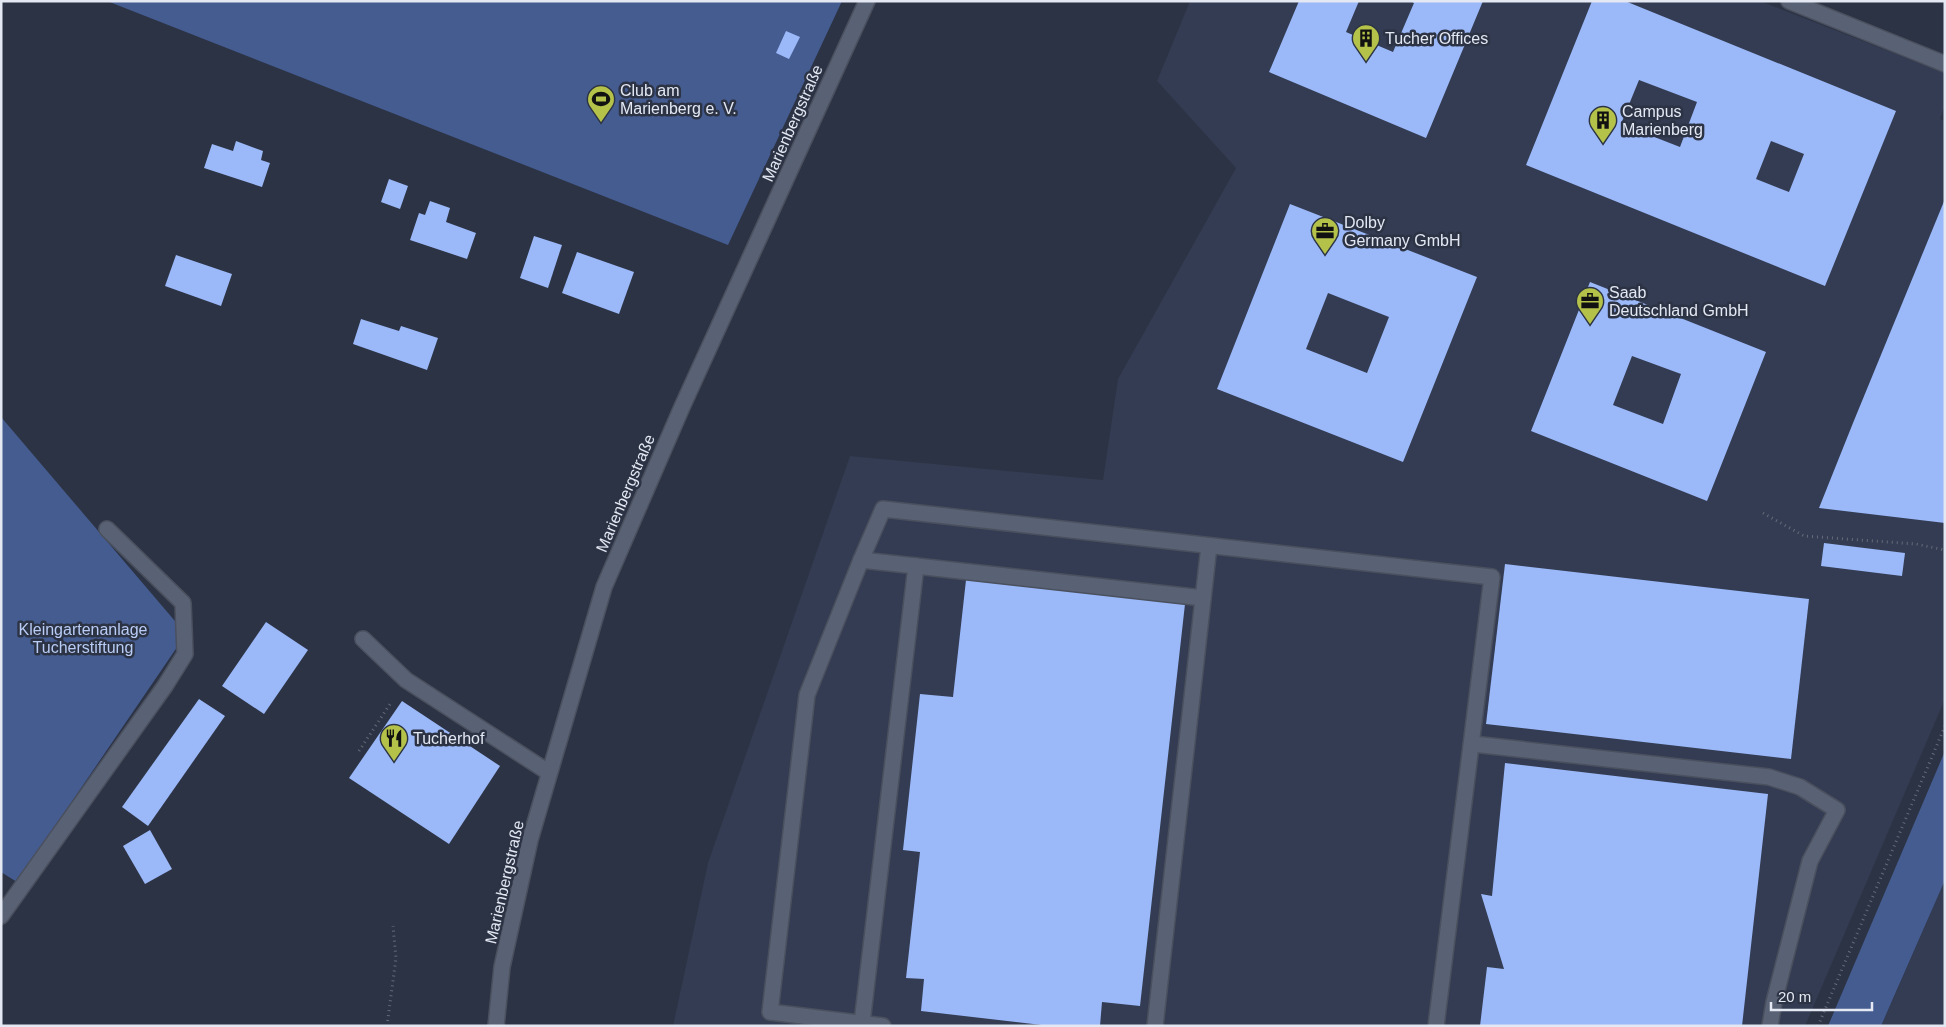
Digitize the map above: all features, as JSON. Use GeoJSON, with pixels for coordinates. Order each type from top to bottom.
{"type":"FeatureCollection","features":[{"type":"Feature","properties":{"kind":"street","name":"Marienbergstraße"},"geometry":{"type":"LineString","coordinates":[[496,1026],[504,958],[530,840],[548,772],[604,587],[682,407],[867,1]]}},
{"type":"Feature","properties":{"kind":"street"},"geometry":{"type":"LineString","coordinates":[[1789,1],[1945,64]]}},
{"type":"Feature","properties":{"kind":"street"},"geometry":{"type":"LineString","coordinates":[[883,1026],[770,1012],[807,695],[883,509],[1492,577],[1473,744],[1436,1026]]}},
{"type":"Feature","properties":{"kind":"street"},"geometry":{"type":"LineString","coordinates":[[1,916],[165,686],[185,654],[183,602],[107,529]]}},
{"type":"Feature","properties":{"kind":"street"},"geometry":{"type":"LineString","coordinates":[[1155,1026],[1209,546]]}},
{"type":"Feature","properties":{"kind":"street"},"geometry":{"type":"LineString","coordinates":[[861,560],[1203,598]]}},
{"type":"Feature","properties":{"kind":"street"},"geometry":{"type":"LineString","coordinates":[[862,1023],[916,566]]}},
{"type":"Feature","properties":{"kind":"street"},"geometry":{"type":"LineString","coordinates":[[363,639],[406,680],[548,772]]}},
{"type":"Feature","properties":{"kind":"street"},"geometry":{"type":"LineString","coordinates":[[1473,744],[1769,777],[1800,787],[1838,810],[1810,861],[1774,1002],[1770,1026]]}},
{"type":"Feature","properties":{"kind":"path"},"geometry":{"type":"LineString","coordinates":[[1763,513],[1804,536],[1916,544],[1945,550]]}},
{"type":"Feature","properties":{"kind":"path"},"geometry":{"type":"LineString","coordinates":[[358,750],[406,680]]}},
{"type":"Feature","properties":{"kind":"path"},"geometry":{"type":"LineString","coordinates":[[1818,1026],[1945,726]]}},
{"type":"Feature","properties":{"kind":"path"},"geometry":{"type":"LineString","coordinates":[[388,1026],[396,958],[393,926]]}},
{"type":"Feature","properties":{"kind":"shaded area"},"geometry":{"type":"Polygon","coordinates":[[[1190,1],[1760,1],[1945,73],[1945,105],[1940,119],[1945,121],[1945,699],[1805,1026],[673,1026],[708,863],[850,456],[1103,480],[1118,379],[1236,168],[1157,81],[1190,1]]]}},
{"type":"Feature","properties":{"kind":"shaded area"},"geometry":{"type":"Polygon","coordinates":[[[1945,880],[1945,1026],[1881,1026],[1898,988],[1945,880]]]}},
{"type":"Feature","properties":{"kind":"green space","name":"Club am Marienberg e. V."},"geometry":{"type":"Polygon","coordinates":[[[107,1],[842,1],[728,245],[107,1]]]}},
{"type":"Feature","properties":{"kind":"green space","name":"Kleingartenanlage Tucherstiftung"},"geometry":{"type":"Polygon","coordinates":[[[1,417],[186,634],[17,882],[1,872],[1,417]]]}},
{"type":"Feature","properties":{"kind":"green space"},"geometry":{"type":"Polygon","coordinates":[[[1945,751],[1945,880],[1881,1026],[1828,1026],[1945,751]]]}},
{"type":"Feature","properties":{"kind":"building","name":"Tucher Offices"},"geometry":{"type":"Polygon","coordinates":[[[1299,1],[1359,1],[1346,32],[1393,52],[1414,3],[1411,1],[1483,1],[1426,138],[1269,72],[1299,1]]]}},
{"type":"Feature","properties":{"kind":"building","name":"Campus Marienberg"},"geometry":{"type":"Polygon","coordinates":[[[1592,1],[1625,1],[1896,111],[1825,286],[1526,165],[1592,1]],[[1639,80],[1621,124],[1680,147],[1697,102],[1639,80]],[[1771,141],[1756,179],[1789,192],[1804,154],[1771,141]]]}},
{"type":"Feature","properties":{"kind":"building"},"geometry":{"type":"Polygon","coordinates":[[[786,31],[800,37],[789,59],[776,53],[786,31]]]}},
{"type":"Feature","properties":{"kind":"building"},"geometry":{"type":"Polygon","coordinates":[[[236,141],[263,151],[261,160],[270,163],[262,187],[204,168],[212,144],[233,151],[236,141]]]}},
{"type":"Feature","properties":{"kind":"building"},"geometry":{"type":"Polygon","coordinates":[[[389,179],[408,186],[400,209],[381,202],[389,179]]]}},
{"type":"Feature","properties":{"kind":"building"},"geometry":{"type":"Polygon","coordinates":[[[1945,199],[1945,523],[1819,508],[1853,423],[1945,199]]]}},
{"type":"Feature","properties":{"kind":"building"},"geometry":{"type":"Polygon","coordinates":[[[430,201],[450,208],[446,222],[476,233],[467,259],[410,240],[419,213],[425,215],[430,201]]]}},
{"type":"Feature","properties":{"kind":"building"},"geometry":{"type":"Polygon","coordinates":[[[1290,204],[1477,277],[1403,462],[1217,389],[1290,204]],[[1328,293],[1306,349],[1367,373],[1389,317],[1328,293]]]}},
{"type":"Feature","properties":{"kind":"building"},"geometry":{"type":"Polygon","coordinates":[[[534,236],[562,245],[548,288],[520,278],[534,236]]]}},
{"type":"Feature","properties":{"kind":"building"},"geometry":{"type":"Polygon","coordinates":[[[577,252],[634,272],[619,314],[562,293],[577,252]]]}},
{"type":"Feature","properties":{"kind":"building"},"geometry":{"type":"Polygon","coordinates":[[[176,255],[232,274],[221,306],[165,286],[176,255]]]}},
{"type":"Feature","properties":{"kind":"building"},"geometry":{"type":"Polygon","coordinates":[[[1590,282],[1766,352],[1707,501],[1531,431],[1590,282]],[[1632,356],[1613,405],[1663,424],[1681,374],[1632,356]]]}},
{"type":"Feature","properties":{"kind":"building"},"geometry":{"type":"Polygon","coordinates":[[[361,319],[399,331],[401,326],[438,338],[427,370],[353,344],[361,319]]]}},
{"type":"Feature","properties":{"kind":"building"},"geometry":{"type":"Polygon","coordinates":[[[1824,543],[1905,553],[1902,576],[1821,566],[1824,543]]]}},
{"type":"Feature","properties":{"kind":"building"},"geometry":{"type":"Polygon","coordinates":[[[1505,564],[1809,599],[1791,759],[1486,724],[1505,564]]]}},
{"type":"Feature","properties":{"kind":"building"},"geometry":{"type":"Polygon","coordinates":[[[966,580],[1185,604],[1140,1006],[1102,1002],[1100,1026],[1050,1026],[921,1011],[924,979],[906,978],[920,852],[903,850],[920,694],[953,697],[966,580]]]}},
{"type":"Feature","properties":{"kind":"building"},"geometry":{"type":"Polygon","coordinates":[[[266,622],[308,650],[264,714],[222,686],[266,622]]]}},
{"type":"Feature","properties":{"kind":"building"},"geometry":{"type":"Polygon","coordinates":[[[199,699],[225,716],[148,826],[122,807],[199,699]]]}},
{"type":"Feature","properties":{"kind":"building"},"geometry":{"type":"Polygon","coordinates":[[[402,701],[500,766],[449,844],[349,778],[402,701]]]}},
{"type":"Feature","properties":{"kind":"building"},"geometry":{"type":"Polygon","coordinates":[[[1505,763],[1768,794],[1742,1026],[1480,1026],[1487,967],[1504,969],[1481,894],[1492,896],[1505,763]]]}},
{"type":"Feature","properties":{"kind":"building"},"geometry":{"type":"Polygon","coordinates":[[[150,830],[172,869],[145,884],[123,846],[150,830]]]}},
{"type":"Feature","properties":{"kind":"place","name":"Tucher Offices"},"geometry":{"type":"Point","coordinates":[1366,62]}},
{"type":"Feature","properties":{"kind":"place","name":"Club am Marienberg e. V."},"geometry":{"type":"Point","coordinates":[601,123]}},
{"type":"Feature","properties":{"kind":"place","name":"Campus Marienberg"},"geometry":{"type":"Point","coordinates":[1603,144]}},
{"type":"Feature","properties":{"kind":"place","name":"Dolby Germany GmbH"},"geometry":{"type":"Point","coordinates":[1325,255]}},
{"type":"Feature","properties":{"kind":"place","name":"Saab Deutschland GmbH"},"geometry":{"type":"Point","coordinates":[1590,325]}},
{"type":"Feature","properties":{"kind":"place","name":"Tucherhof"},"geometry":{"type":"Point","coordinates":[394,762]}}]}
